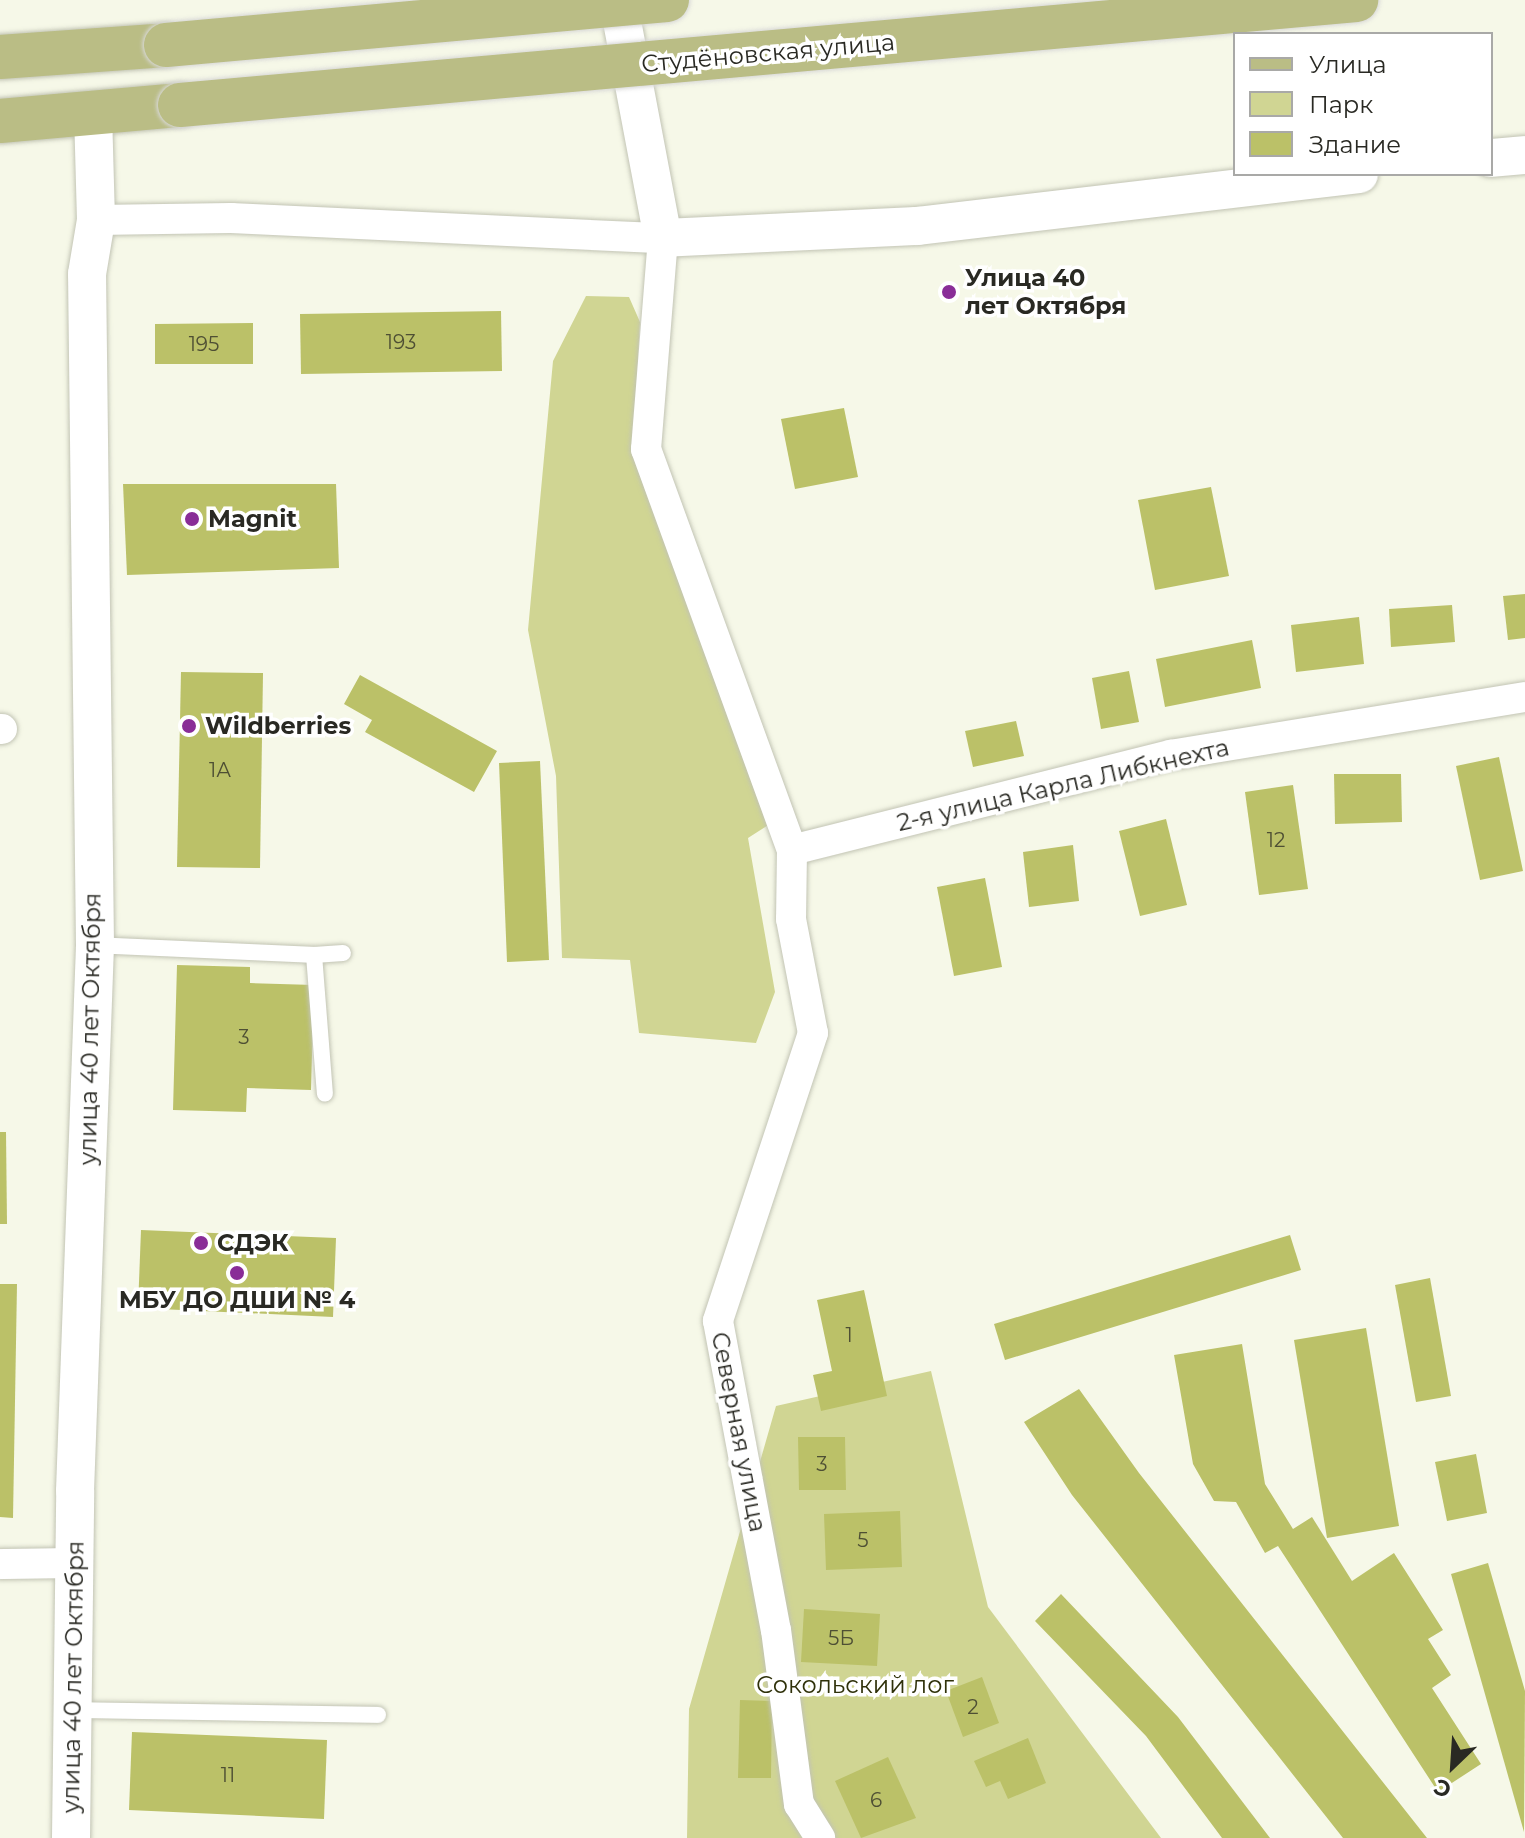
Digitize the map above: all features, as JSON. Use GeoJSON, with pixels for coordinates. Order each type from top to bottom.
{"type":"FeatureCollection","features":[{"type":"Feature","properties":{"kind":"main road"},"geometry":{"type":"LineString","coordinates":[[0,57],[667,0]]}},
{"type":"Feature","properties":{"kind":"main road","name":"Студёновская улица"},"geometry":{"type":"LineString","coordinates":[[0,121],[1356,0]]}},
{"type":"Feature","properties":{"kind":"street"},"geometry":{"type":"LineString","coordinates":[[618,0],[663,238],[646,449],[792,850]]}},
{"type":"Feature","properties":{"kind":"street","name":"улица 40 лет Октября"},"geometry":{"type":"LineString","coordinates":[[71,1838],[75,1563],[95,945],[87,274],[96,220],[93,115]]}},
{"type":"Feature","properties":{"kind":"street"},"geometry":{"type":"LineString","coordinates":[[1493,158],[1525,155]]}},
{"type":"Feature","properties":{"kind":"street"},"geometry":{"type":"LineString","coordinates":[[96,220],[246,218],[663,238],[918,226],[1342,176]]}},
{"type":"Feature","properties":{"kind":"street","name":"2-я улица Карла Либкнехта"},"geometry":{"type":"LineString","coordinates":[[792,850],[1171,755],[1525,697]]}},
{"type":"Feature","properties":{"kind":"street","name":"Северная улица"},"geometry":{"type":"LineString","coordinates":[[792,850],[791,919],[813,1033],[718,1321],[776,1630],[799,1804],[820,1838]]}},
{"type":"Feature","properties":{"kind":"street"},"geometry":{"type":"LineString","coordinates":[[0,1564],[75,1563]]}},
{"type":"Feature","properties":{"kind":"lane"},"geometry":{"type":"LineString","coordinates":[[95,945],[314,955],[343,953]]}},
{"type":"Feature","properties":{"kind":"lane"},"geometry":{"type":"LineString","coordinates":[[314,955],[325,1094]]}},
{"type":"Feature","properties":{"kind":"lane"},"geometry":{"type":"LineString","coordinates":[[73,1710],[378,1715]]}},
{"type":"Feature","properties":{"kind":"green space"},"geometry":{"type":"Polygon","coordinates":[[[586,296],[629,297],[640,322],[633,454],[770,824],[748,838],[775,992],[756,1043],[639,1033],[630,960],[562,958],[556,776],[528,630],[553,361],[586,296]]]}},
{"type":"Feature","properties":{"kind":"green space","name":"Сокольский лог"},"geometry":{"type":"Polygon","coordinates":[[[931,1371],[988,1607],[1161,1838],[687,1838],[689,1709],[776,1406],[931,1371]]]}},
{"type":"Feature","properties":{"kind":"building"},"geometry":{"type":"Polygon","coordinates":[[[501,311],[502,371],[301,374],[300,314],[501,311]]]}},
{"type":"Feature","properties":{"kind":"building"},"geometry":{"type":"Polygon","coordinates":[[[253,323],[253,364],[155,364],[155,324],[253,323]]]}},
{"type":"Feature","properties":{"kind":"building"},"geometry":{"type":"Polygon","coordinates":[[[844,408],[858,477],[795,489],[781,419],[844,408]]]}},
{"type":"Feature","properties":{"kind":"building"},"geometry":{"type":"Polygon","coordinates":[[[123,484],[336,484],[339,568],[127,575],[123,484]]]}},
{"type":"Feature","properties":{"kind":"building"},"geometry":{"type":"Polygon","coordinates":[[[1211,487],[1229,576],[1155,590],[1138,500],[1211,487]]]}},
{"type":"Feature","properties":{"kind":"building"},"geometry":{"type":"Polygon","coordinates":[[[1525,594],[1525,638],[1508,640],[1503,596],[1525,594]]]}},
{"type":"Feature","properties":{"kind":"building"},"geometry":{"type":"Polygon","coordinates":[[[1452,605],[1455,642],[1391,647],[1389,609],[1452,605]]]}},
{"type":"Feature","properties":{"kind":"building"},"geometry":{"type":"Polygon","coordinates":[[[1359,617],[1364,664],[1296,672],[1291,625],[1359,617]]]}},
{"type":"Feature","properties":{"kind":"building"},"geometry":{"type":"Polygon","coordinates":[[[1252,640],[1261,688],[1165,707],[1156,659],[1252,640]]]}},
{"type":"Feature","properties":{"kind":"building"},"geometry":{"type":"Polygon","coordinates":[[[1129,671],[1139,722],[1101,729],[1092,678],[1129,671]]]}},
{"type":"Feature","properties":{"kind":"building"},"geometry":{"type":"Polygon","coordinates":[[[181,672],[263,673],[260,868],[177,867],[181,672]]]}},
{"type":"Feature","properties":{"kind":"building"},"geometry":{"type":"Polygon","coordinates":[[[360,675],[497,751],[474,792],[365,732],[372,720],[344,704],[360,675]]]}},
{"type":"Feature","properties":{"kind":"building"},"geometry":{"type":"Polygon","coordinates":[[[1016,721],[1024,756],[973,767],[965,731],[1016,721]]]}},
{"type":"Feature","properties":{"kind":"building"},"geometry":{"type":"Polygon","coordinates":[[[1499,757],[1523,871],[1480,880],[1456,766],[1499,757]]]}},
{"type":"Feature","properties":{"kind":"building"},"geometry":{"type":"Polygon","coordinates":[[[540,761],[549,960],[507,962],[499,763],[540,761]]]}},
{"type":"Feature","properties":{"kind":"building"},"geometry":{"type":"Polygon","coordinates":[[[1334,774],[1401,774],[1402,822],[1335,824],[1334,774]]]}},
{"type":"Feature","properties":{"kind":"building"},"geometry":{"type":"Polygon","coordinates":[[[1293,785],[1308,889],[1259,895],[1245,792],[1293,785]]]}},
{"type":"Feature","properties":{"kind":"building"},"geometry":{"type":"Polygon","coordinates":[[[1166,819],[1187,905],[1140,916],[1119,831],[1166,819]]]}},
{"type":"Feature","properties":{"kind":"building"},"geometry":{"type":"Polygon","coordinates":[[[1073,845],[1079,901],[1029,907],[1023,852],[1073,845]]]}},
{"type":"Feature","properties":{"kind":"building"},"geometry":{"type":"Polygon","coordinates":[[[985,878],[1002,967],[954,976],[937,887],[985,878]]]}},
{"type":"Feature","properties":{"kind":"building"},"geometry":{"type":"Polygon","coordinates":[[[177,965],[250,967],[250,983],[314,985],[311,1090],[247,1088],[246,1112],[173,1110],[177,965]]]}},
{"type":"Feature","properties":{"kind":"building"},"geometry":{"type":"Polygon","coordinates":[[[0,1132],[6,1132],[7,1224],[0,1224],[0,1132]]]}},
{"type":"Feature","properties":{"kind":"building","name":"МБУ ДО ДШИ № 4"},"geometry":{"type":"Polygon","coordinates":[[[141,1230],[336,1238],[333,1317],[138,1308],[141,1230]]]}},
{"type":"Feature","properties":{"kind":"building"},"geometry":{"type":"Polygon","coordinates":[[[1290,1235],[1301,1270],[1005,1360],[994,1324],[1290,1235]]]}},
{"type":"Feature","properties":{"kind":"building"},"geometry":{"type":"Polygon","coordinates":[[[1430,1278],[1451,1396],[1416,1402],[1395,1285],[1430,1278]]]}},
{"type":"Feature","properties":{"kind":"building"},"geometry":{"type":"Polygon","coordinates":[[[0,1284],[17,1284],[13,1518],[0,1517],[0,1284]]]}},
{"type":"Feature","properties":{"kind":"building"},"geometry":{"type":"Polygon","coordinates":[[[864,1290],[887,1396],[821,1411],[813,1375],[832,1371],[817,1300],[864,1290]]]}},
{"type":"Feature","properties":{"kind":"building"},"geometry":{"type":"Polygon","coordinates":[[[1366,1328],[1399,1526],[1327,1538],[1294,1340],[1366,1328]]]}},
{"type":"Feature","properties":{"kind":"building"},"geometry":{"type":"Polygon","coordinates":[[[1242,1344],[1265,1484],[1293,1529],[1312,1517],[1352,1581],[1394,1553],[1443,1630],[1428,1639],[1451,1675],[1432,1688],[1481,1764],[1438,1792],[1278,1546],[1265,1553],[1236,1502],[1214,1501],[1193,1464],[1174,1355],[1242,1344]]]}},
{"type":"Feature","properties":{"kind":"building"},"geometry":{"type":"Polygon","coordinates":[[[1079,1389],[1139,1473],[1427,1838],[1343,1838],[1072,1495],[1024,1422],[1079,1389]]]}},
{"type":"Feature","properties":{"kind":"building"},"geometry":{"type":"Polygon","coordinates":[[[798,1437],[845,1437],[846,1490],[799,1490],[798,1437]]]}},
{"type":"Feature","properties":{"kind":"building"},"geometry":{"type":"Polygon","coordinates":[[[1476,1454],[1487,1513],[1447,1521],[1435,1462],[1476,1454]]]}},
{"type":"Feature","properties":{"kind":"building"},"geometry":{"type":"Polygon","coordinates":[[[900,1511],[902,1567],[826,1570],[824,1514],[900,1511]]]}},
{"type":"Feature","properties":{"kind":"building"},"geometry":{"type":"Polygon","coordinates":[[[1488,1563],[1525,1691],[1524,1832],[1451,1574],[1488,1563]]]}},
{"type":"Feature","properties":{"kind":"building"},"geometry":{"type":"Polygon","coordinates":[[[1061,1594],[1178,1717],[1270,1838],[1222,1838],[1146,1736],[1035,1621],[1061,1594]]]}},
{"type":"Feature","properties":{"kind":"building"},"geometry":{"type":"Polygon","coordinates":[[[804,1609],[880,1614],[877,1666],[801,1662],[804,1609]]]}},
{"type":"Feature","properties":{"kind":"building"},"geometry":{"type":"Polygon","coordinates":[[[982,1677],[999,1723],[963,1737],[946,1691],[982,1677]]]}},
{"type":"Feature","properties":{"kind":"building"},"geometry":{"type":"Polygon","coordinates":[[[740,1700],[772,1701],[771,1778],[738,1778],[740,1700]]]}},
{"type":"Feature","properties":{"kind":"building"},"geometry":{"type":"Polygon","coordinates":[[[132,1732],[327,1740],[324,1819],[129,1810],[132,1732]]]}},
{"type":"Feature","properties":{"kind":"building"},"geometry":{"type":"Polygon","coordinates":[[[1028,1738],[1046,1783],[1008,1799],[1000,1781],[986,1787],[974,1761],[1028,1738]]]}},
{"type":"Feature","properties":{"kind":"building"},"geometry":{"type":"Polygon","coordinates":[[[888,1757],[916,1818],[861,1838],[835,1781],[888,1757]]]}},
{"type":"Feature","properties":{"kind":"place","name":"Улица 40 лет Октября"},"geometry":{"type":"Point","coordinates":[949,292]}},
{"type":"Feature","properties":{"kind":"place","name":"Magnit"},"geometry":{"type":"Point","coordinates":[192,519]}},
{"type":"Feature","properties":{"kind":"place","name":"Wildberries"},"geometry":{"type":"Point","coordinates":[189,726]}},
{"type":"Feature","properties":{"kind":"place","name":"СДЭК"},"geometry":{"type":"Point","coordinates":[201,1243]}},
{"type":"Feature","properties":{"kind":"place","name":"МБУ ДО ДШИ № 4"},"geometry":{"type":"Point","coordinates":[237,1273]}}]}
